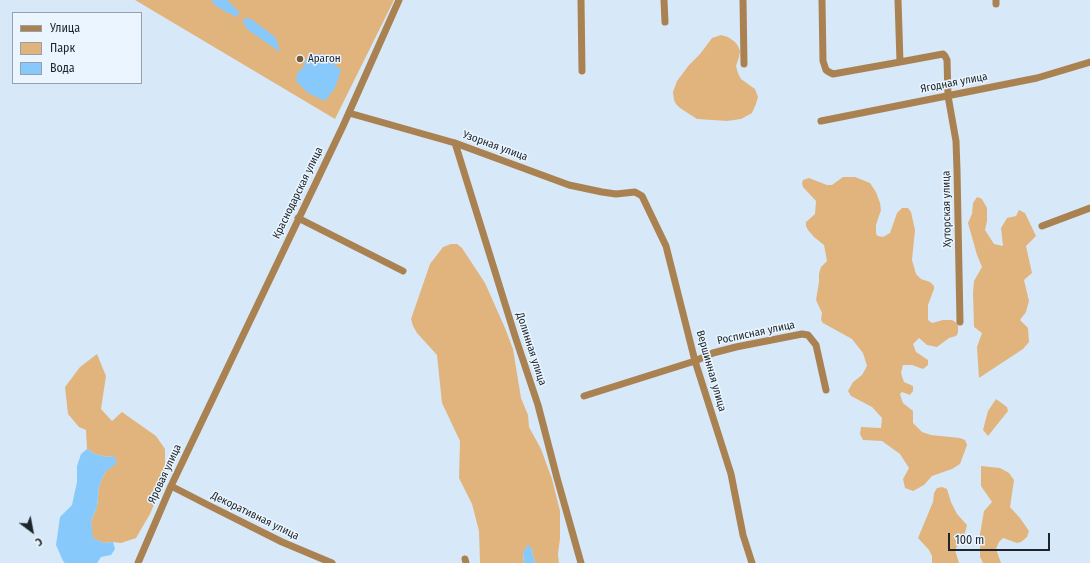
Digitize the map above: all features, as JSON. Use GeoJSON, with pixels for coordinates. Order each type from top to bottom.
{"type":"FeatureCollection","features":[{"type":"Feature","properties":{"kind":"street","name":"Краснодарская улица"},"geometry":{"type":"LineString","coordinates":[[215,396],[349,113],[399,0]]}},
{"type":"Feature","properties":{"kind":"street"},"geometry":{"type":"LineString","coordinates":[[581,0],[582,71]]}},
{"type":"Feature","properties":{"kind":"street"},"geometry":{"type":"LineString","coordinates":[[664,0],[665,22]]}},
{"type":"Feature","properties":{"kind":"street"},"geometry":{"type":"LineString","coordinates":[[743,0],[744,64]]}},
{"type":"Feature","properties":{"kind":"street"},"geometry":{"type":"LineString","coordinates":[[822,0],[823,61],[826,70],[833,74],[900,62],[898,44],[898,0]]}},
{"type":"Feature","properties":{"kind":"street","name":"Хуторская улица"},"geometry":{"type":"LineString","coordinates":[[900,62],[943,54],[946,60],[948,96],[956,141],[960,322]]}},
{"type":"Feature","properties":{"kind":"street","name":"Ягодная улица"},"geometry":{"type":"LineString","coordinates":[[821,121],[1037,78],[1090,62]]}},
{"type":"Feature","properties":{"kind":"street","name":"Узорная улица"},"geometry":{"type":"LineString","coordinates":[[349,113],[454,143],[569,185],[616,194],[635,192]]}},
{"type":"Feature","properties":{"kind":"street","name":"Долинная улица"},"geometry":{"type":"LineString","coordinates":[[454,143],[538,405],[581,563]]}},
{"type":"Feature","properties":{"kind":"street","name":"Вершинная улица"},"geometry":{"type":"LineString","coordinates":[[635,192],[642,196],[666,246],[695,361],[730,474],[752,563]]}},
{"type":"Feature","properties":{"kind":"street"},"geometry":{"type":"LineString","coordinates":[[1042,226],[1090,208]]}},
{"type":"Feature","properties":{"kind":"street"},"geometry":{"type":"LineString","coordinates":[[298,218],[403,271]]}},
{"type":"Feature","properties":{"kind":"street","name":"Росписная улица"},"geometry":{"type":"LineString","coordinates":[[584,396],[695,361],[713,353],[748,344],[802,334],[808,335],[816,345],[826,390]]}},
{"type":"Feature","properties":{"kind":"street","name":"Яровая улица"},"geometry":{"type":"LineString","coordinates":[[138,563],[171,486],[215,396]]}},
{"type":"Feature","properties":{"kind":"street","name":"Декоративная улица"},"geometry":{"type":"LineString","coordinates":[[171,486],[275,538],[332,563]]}},
{"type":"Feature","properties":{"kind":"green space","name":"Арагон"},"geometry":{"type":"Polygon","coordinates":[[[135,0],[394,0],[335,119],[135,0]]]}},
{"type":"Feature","properties":{"kind":"green space"},"geometry":{"type":"Polygon","coordinates":[[[721,35],[728,37],[738,46],[740,51],[736,66],[738,73],[741,79],[755,89],[758,97],[756,104],[752,113],[741,119],[727,121],[697,119],[676,104],[673,92],[677,81],[689,65],[700,54],[712,38],[721,35]]]}},
{"type":"Feature","properties":{"kind":"green space"},"geometry":{"type":"Polygon","coordinates":[[[843,177],[855,177],[870,183],[876,192],[881,210],[876,225],[876,234],[878,236],[883,237],[890,233],[897,213],[902,208],[908,208],[911,212],[915,230],[912,260],[916,274],[921,279],[930,282],[934,286],[928,305],[928,320],[932,323],[943,320],[952,320],[957,323],[958,326],[958,333],[956,336],[949,338],[937,347],[927,345],[919,338],[913,344],[916,352],[928,360],[928,365],[923,369],[912,365],[903,365],[901,373],[904,382],[913,386],[913,391],[910,395],[902,392],[900,394],[903,403],[913,411],[913,423],[922,432],[931,435],[960,438],[965,440],[967,445],[960,464],[952,469],[932,476],[924,485],[913,491],[905,488],[903,479],[909,468],[900,454],[882,441],[863,440],[860,434],[861,427],[881,428],[882,418],[872,407],[851,396],[848,391],[853,382],[862,375],[867,366],[863,353],[852,339],[823,323],[821,320],[822,313],[816,300],[819,274],[821,267],[827,261],[824,245],[814,237],[806,226],[806,222],[815,214],[816,201],[803,187],[802,183],[803,180],[809,178],[827,185],[832,185],[843,177]]]}},
{"type":"Feature","properties":{"kind":"green space"},"geometry":{"type":"Polygon","coordinates":[[[977,197],[982,199],[987,208],[985,230],[994,244],[1003,246],[1001,228],[1007,218],[1016,216],[1019,210],[1025,213],[1036,236],[1026,246],[1032,273],[1024,280],[1029,301],[1026,312],[1020,320],[1028,328],[1029,342],[1023,349],[979,378],[977,347],[982,333],[974,327],[973,293],[974,281],[982,267],[968,223],[972,214],[973,203],[977,197]]]}},
{"type":"Feature","properties":{"kind":"green space"},"geometry":{"type":"Polygon","coordinates":[[[451,244],[457,244],[462,248],[485,283],[513,349],[521,398],[528,415],[529,427],[541,449],[552,479],[560,511],[559,563],[535,563],[531,547],[523,552],[524,563],[480,563],[479,531],[472,504],[459,478],[460,441],[442,403],[437,355],[417,333],[411,319],[430,264],[443,247],[451,244]]]}},
{"type":"Feature","properties":{"kind":"green space"},"geometry":{"type":"Polygon","coordinates":[[[97,354],[106,376],[101,409],[112,421],[122,412],[156,436],[165,449],[165,478],[150,514],[136,538],[121,543],[104,543],[92,538],[91,521],[97,507],[99,486],[114,456],[107,457],[95,454],[87,449],[86,430],[79,427],[68,414],[65,387],[80,367],[97,354]]]}},
{"type":"Feature","properties":{"kind":"green space"},"geometry":{"type":"Polygon","coordinates":[[[996,399],[1007,407],[1008,411],[988,436],[983,430],[988,411],[996,399]]]}},
{"type":"Feature","properties":{"kind":"green space"},"geometry":{"type":"Polygon","coordinates":[[[981,466],[1000,468],[1009,473],[1014,480],[1010,507],[1029,531],[1027,537],[1021,542],[1017,543],[1003,538],[999,542],[996,549],[1001,563],[983,563],[980,557],[980,534],[984,511],[992,502],[981,486],[981,466]]]}},
{"type":"Feature","properties":{"kind":"green space"},"geometry":{"type":"Polygon","coordinates":[[[942,487],[947,489],[957,514],[967,525],[965,533],[955,550],[959,563],[932,563],[932,556],[929,550],[918,538],[933,502],[934,493],[937,488],[942,487]]]}},
{"type":"Feature","properties":{"kind":"water"},"geometry":{"type":"Polygon","coordinates":[[[211,0],[227,0],[239,12],[238,17],[216,6],[211,0]]]}},
{"type":"Feature","properties":{"kind":"water"},"geometry":{"type":"Polygon","coordinates":[[[243,19],[251,19],[276,38],[280,52],[248,30],[243,19]]]}},
{"type":"Feature","properties":{"kind":"water"},"geometry":{"type":"Polygon","coordinates":[[[322,54],[341,70],[335,88],[325,101],[308,93],[296,81],[297,74],[305,65],[305,60],[311,55],[322,54]]]}},
{"type":"Feature","properties":{"kind":"water"},"geometry":{"type":"Polygon","coordinates":[[[87,449],[95,454],[107,457],[114,456],[117,463],[105,472],[99,486],[97,507],[91,521],[93,538],[104,543],[113,542],[115,549],[111,555],[101,557],[97,563],[65,563],[56,545],[60,517],[72,505],[77,482],[77,466],[81,454],[87,449]]]}},
{"type":"Feature","properties":{"kind":"water"},"geometry":{"type":"Polygon","coordinates":[[[528,545],[531,547],[535,563],[524,563],[523,552],[528,545]]]}},
{"type":"Feature","properties":{"kind":"place","name":"Арагон"},"geometry":{"type":"Point","coordinates":[300,59]}}]}
